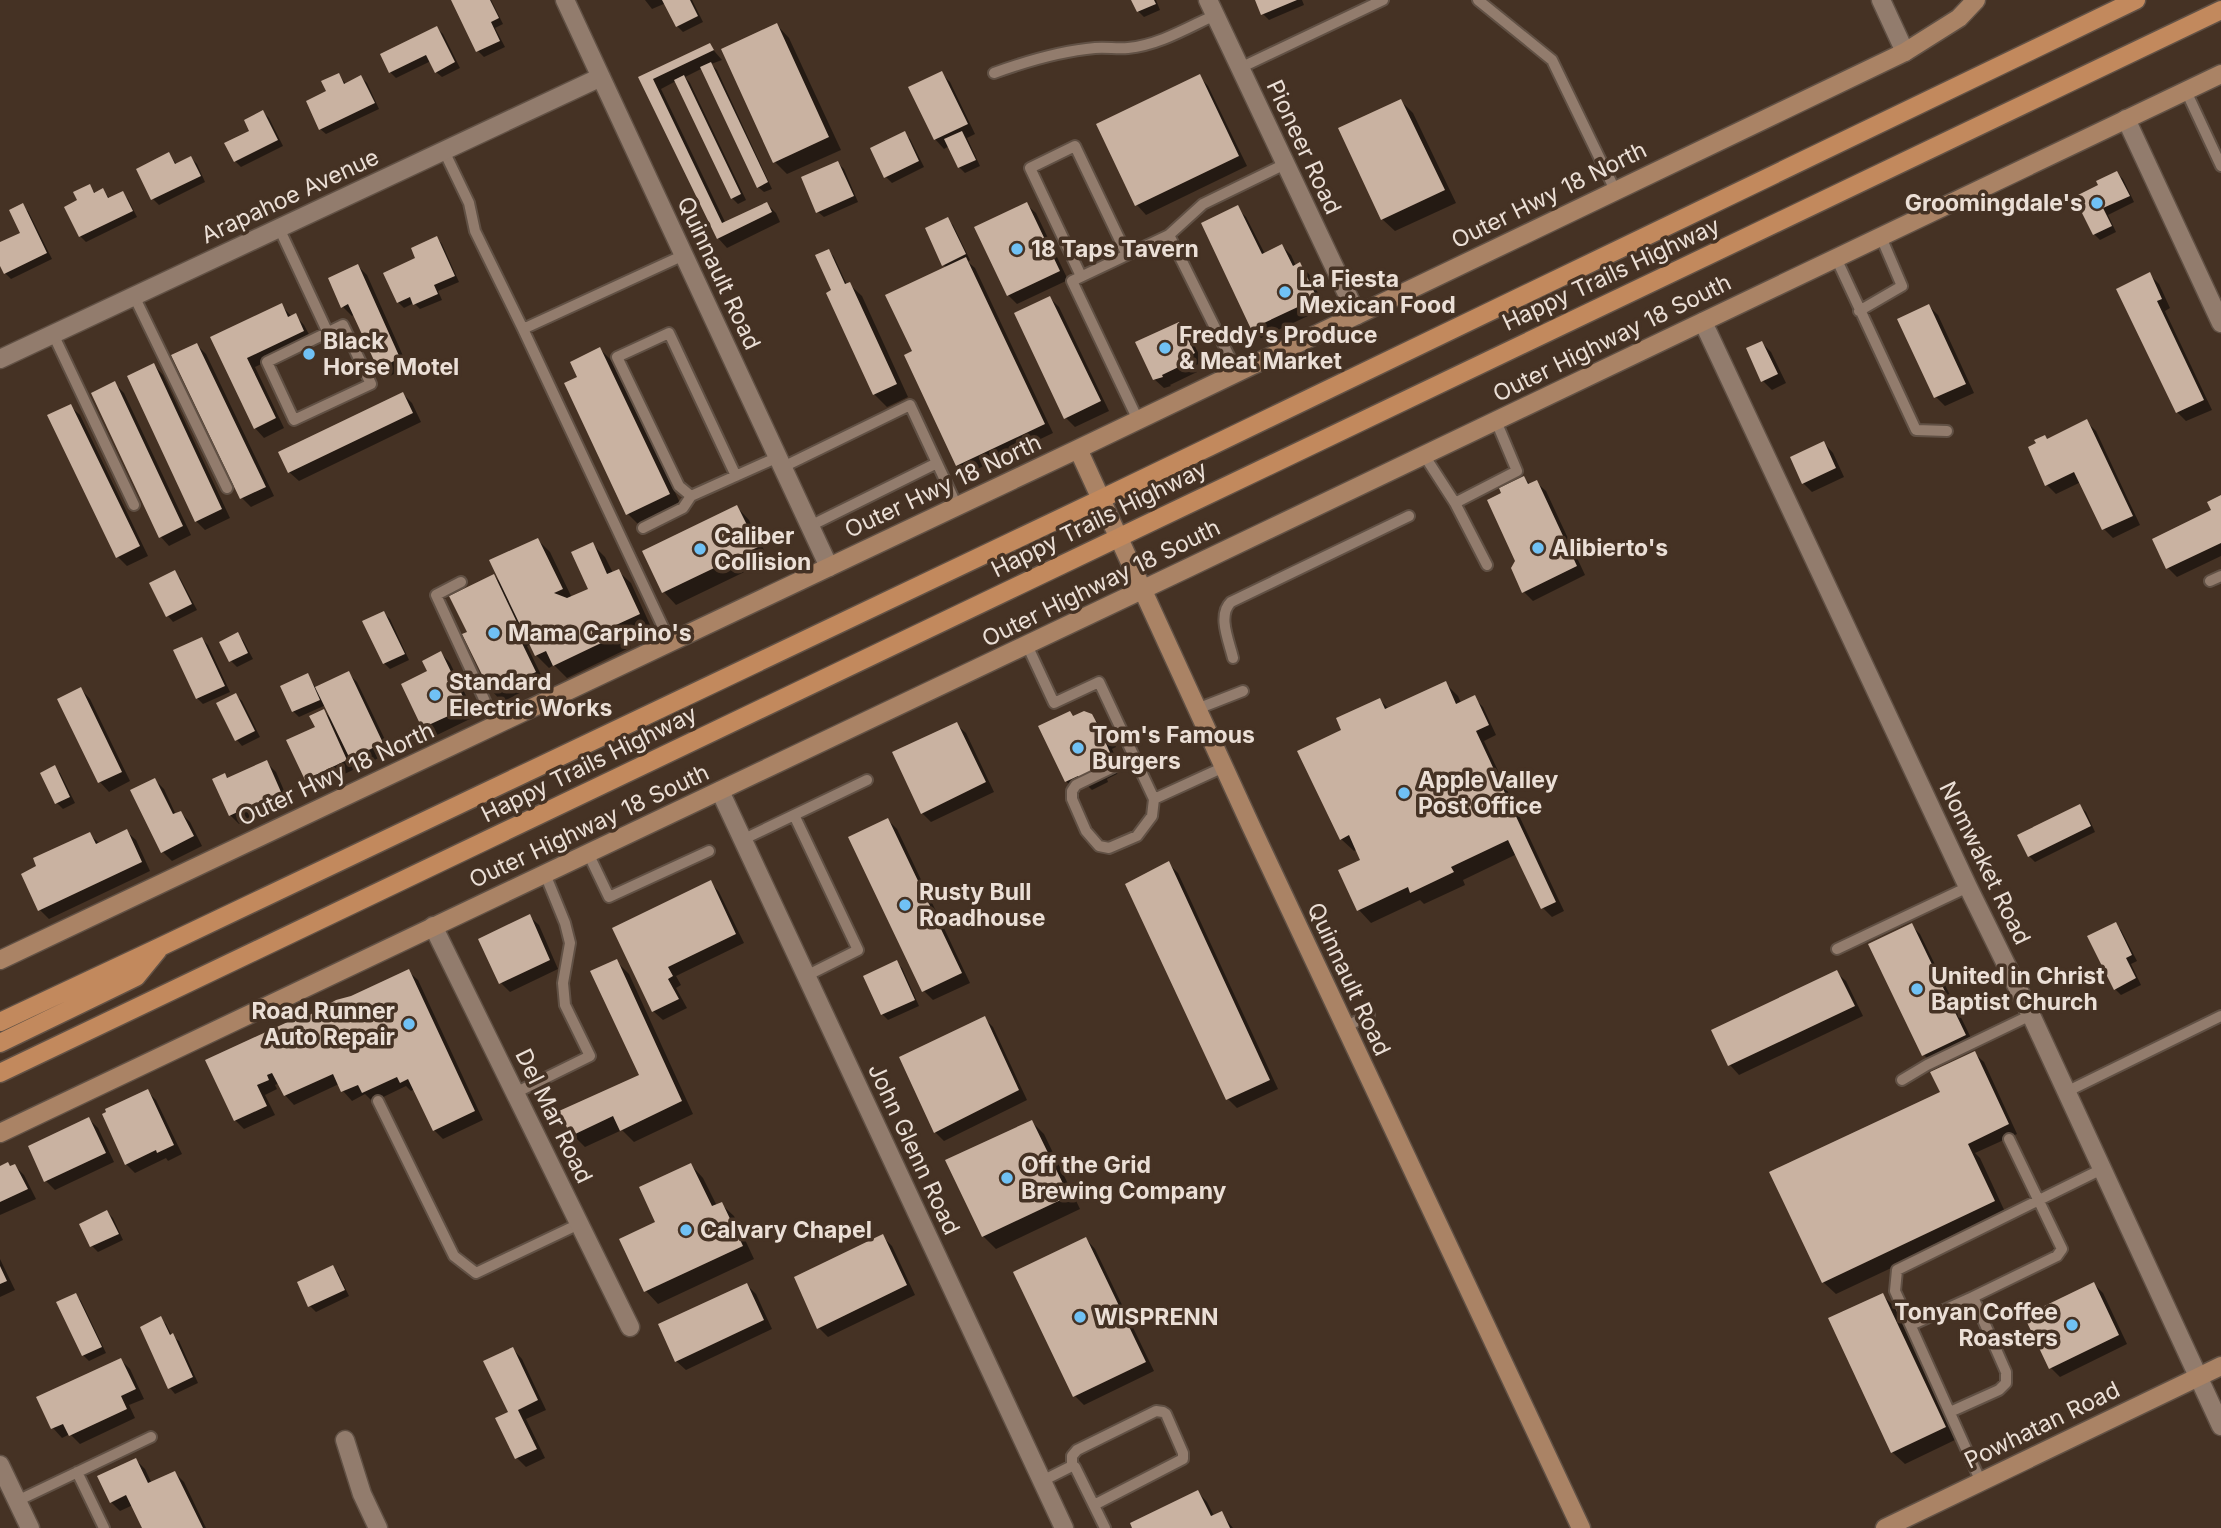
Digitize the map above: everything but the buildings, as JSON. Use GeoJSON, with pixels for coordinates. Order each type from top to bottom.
{"type":"FeatureCollection","features":[{"type":"Feature","properties":{"kind":"main road","name":"Happy Trails Highway"},"geometry":{"type":"LineString","coordinates":[[0,1022],[1101,499],[2136,0]]}},
{"type":"Feature","properties":{"kind":"main road","name":"Happy Trails Highway"},"geometry":{"type":"LineString","coordinates":[[0,1073],[2221,10]]}},
{"type":"Feature","properties":{"kind":"main road"},"geometry":{"type":"LineString","coordinates":[[0,1043],[136,977],[160,947]]}},
{"type":"Feature","properties":{"kind":"street","name":"Quinnault Road"},"geometry":{"type":"LineString","coordinates":[[565,0],[829,567]]}},
{"type":"Feature","properties":{"kind":"street"},"geometry":{"type":"LineString","coordinates":[[1881,0],[1905,52]]}},
{"type":"Feature","properties":{"kind":"street","name":"Outer Hwy 18 North"},"geometry":{"type":"LineString","coordinates":[[0,960],[1078,449],[1905,52],[1959,18],[1976,0]]}},
{"type":"Feature","properties":{"kind":"street","name":"Pioneer Road"},"geometry":{"type":"LineString","coordinates":[[1211,7],[1357,315]]}},
{"type":"Feature","properties":{"kind":"street","name":"Outer Highway 18 South"},"geometry":{"type":"LineString","coordinates":[[0,1133],[2221,74]]}},
{"type":"Feature","properties":{"kind":"street","name":"Arapahoe Avenue"},"geometry":{"type":"LineString","coordinates":[[0,359],[601,77]]}},
{"type":"Feature","properties":{"kind":"street"},"geometry":{"type":"LineString","coordinates":[[2126,119],[2221,323]]}},
{"type":"Feature","properties":{"kind":"street","name":"Nomwaket Road"},"geometry":{"type":"LineString","coordinates":[[1703,322],[1968,887],[2031,1015],[2221,1426]]}},
{"type":"Feature","properties":{"kind":"street","name":"Quinnault Road"},"geometry":{"type":"LineString","coordinates":[[1078,449],[1345,1027],[1581,1528]]}},
{"type":"Feature","properties":{"kind":"street","name":"John Glenn Road"},"geometry":{"type":"LineString","coordinates":[[720,791],[1064,1528]]}},
{"type":"Feature","properties":{"kind":"street","name":"Del Mar Road"},"geometry":{"type":"LineString","coordinates":[[433,926],[630,1327]]}},
{"type":"Feature","properties":{"kind":"street","name":"Powhatan Road"},"geometry":{"type":"LineString","coordinates":[[1885,1528],[2221,1366]]}},
{"type":"Feature","properties":{"kind":"street"},"geometry":{"type":"LineString","coordinates":[[345,1440],[362,1494],[378,1528]]}},
{"type":"Feature","properties":{"kind":"street"},"geometry":{"type":"LineString","coordinates":[[0,1465],[30,1528]]}},
{"type":"Feature","properties":{"kind":"lane"},"geometry":{"type":"LineString","coordinates":[[1349,0],[1355,13]]}},
{"type":"Feature","properties":{"kind":"lane"},"geometry":{"type":"LineString","coordinates":[[1240,68],[1383,0]]}},
{"type":"Feature","properties":{"kind":"lane"},"geometry":{"type":"LineString","coordinates":[[1478,0],[1552,60],[1615,190]]}},
{"type":"Feature","properties":{"kind":"lane"},"geometry":{"type":"LineString","coordinates":[[995,73],[1052,55],[1096,48],[1129,48],[1169,37],[1211,7]]}},
{"type":"Feature","properties":{"kind":"lane"},"geometry":{"type":"LineString","coordinates":[[2186,90],[2221,166]]}},
{"type":"Feature","properties":{"kind":"lane"},"geometry":{"type":"LineString","coordinates":[[1081,276],[1030,168],[1075,146],[1127,255]]}},
{"type":"Feature","properties":{"kind":"lane"},"geometry":{"type":"LineString","coordinates":[[444,151],[469,204],[475,231],[670,642]]}},
{"type":"Feature","properties":{"kind":"lane"},"geometry":{"type":"LineString","coordinates":[[1138,420],[1072,281],[1169,235],[1203,204],[1285,164]]}},
{"type":"Feature","properties":{"kind":"lane"},"geometry":{"type":"LineString","coordinates":[[279,228],[328,333]]}},
{"type":"Feature","properties":{"kind":"lane"},"geometry":{"type":"LineString","coordinates":[[1169,235],[1237,372]]}},
{"type":"Feature","properties":{"kind":"lane"},"geometry":{"type":"LineString","coordinates":[[1859,311],[1902,286],[1881,237]]}},
{"type":"Feature","properties":{"kind":"lane"},"geometry":{"type":"LineString","coordinates":[[523,329],[684,255]]}},
{"type":"Feature","properties":{"kind":"lane"},"geometry":{"type":"LineString","coordinates":[[1836,258],[1916,430],[1947,431]]}},
{"type":"Feature","properties":{"kind":"lane"},"geometry":{"type":"LineString","coordinates":[[134,296],[227,488]]}},
{"type":"Feature","properties":{"kind":"lane"},"geometry":{"type":"LineString","coordinates":[[343,325],[371,384],[295,420],[267,362],[328,333],[343,325]]}},
{"type":"Feature","properties":{"kind":"lane"},"geometry":{"type":"LineString","coordinates":[[691,496],[679,486],[617,357],[669,333],[736,476]]}},
{"type":"Feature","properties":{"kind":"lane"},"geometry":{"type":"LineString","coordinates":[[53,334],[134,505]]}},
{"type":"Feature","properties":{"kind":"lane"},"geometry":{"type":"LineString","coordinates":[[643,528],[682,508],[691,496],[736,476],[780,462],[910,405],[957,506]]}},
{"type":"Feature","properties":{"kind":"lane"},"geometry":{"type":"LineString","coordinates":[[1455,503],[1517,471],[1496,421]]}},
{"type":"Feature","properties":{"kind":"lane"},"geometry":{"type":"LineString","coordinates":[[1424,455],[1455,503],[1487,565]]}},
{"type":"Feature","properties":{"kind":"lane"},"geometry":{"type":"LineString","coordinates":[[810,526],[937,463]]}},
{"type":"Feature","properties":{"kind":"lane"},"geometry":{"type":"LineString","coordinates":[[1233,658],[1224,617],[1226,606],[1409,516]]}},
{"type":"Feature","properties":{"kind":"lane"},"geometry":{"type":"LineString","coordinates":[[2210,581],[2221,576]]}},
{"type":"Feature","properties":{"kind":"lane"},"geometry":{"type":"LineString","coordinates":[[461,582],[436,595],[496,725]]}},
{"type":"Feature","properties":{"kind":"lane"},"geometry":{"type":"LineString","coordinates":[[1027,645],[1054,703],[1099,682],[1154,799],[1152,816],[1137,836],[1109,848],[1099,846],[1087,831],[1072,799],[1072,791],[1076,785],[1134,757]]}},
{"type":"Feature","properties":{"kind":"lane"},"geometry":{"type":"LineString","coordinates":[[1197,709],[1243,691]]}},
{"type":"Feature","properties":{"kind":"lane"},"geometry":{"type":"LineString","coordinates":[[1154,799],[1224,767]]}},
{"type":"Feature","properties":{"kind":"lane"},"geometry":{"type":"LineString","coordinates":[[742,840],[867,780]]}},
{"type":"Feature","properties":{"kind":"lane"},"geometry":{"type":"LineString","coordinates":[[794,815],[858,950],[806,976]]}},
{"type":"Feature","properties":{"kind":"lane"},"geometry":{"type":"LineString","coordinates":[[588,853],[609,897],[709,850]]}},
{"type":"Feature","properties":{"kind":"lane"},"geometry":{"type":"LineString","coordinates":[[515,1093],[590,1056],[565,1005],[563,983],[570,943],[565,923],[545,874]]}},
{"type":"Feature","properties":{"kind":"lane"},"geometry":{"type":"LineString","coordinates":[[1837,949],[1968,887]]}},
{"type":"Feature","properties":{"kind":"lane"},"geometry":{"type":"LineString","coordinates":[[1345,1027],[1369,1015]]}},
{"type":"Feature","properties":{"kind":"lane"},"geometry":{"type":"LineString","coordinates":[[1902,1080],[1927,1065],[2031,1015]]}},
{"type":"Feature","properties":{"kind":"lane"},"geometry":{"type":"LineString","coordinates":[[2066,1092],[2221,1016]]}},
{"type":"Feature","properties":{"kind":"lane"},"geometry":{"type":"LineString","coordinates":[[378,1101],[454,1256],[476,1273],[579,1224]]}},
{"type":"Feature","properties":{"kind":"lane"},"geometry":{"type":"LineString","coordinates":[[1911,1325],[2060,1253],[2062,1245],[2009,1139]]}},
{"type":"Feature","properties":{"kind":"lane"},"geometry":{"type":"LineString","coordinates":[[1981,1482],[1895,1291],[1896,1270],[2102,1169]]}},
{"type":"Feature","properties":{"kind":"lane"},"geometry":{"type":"LineString","coordinates":[[1950,1412],[1999,1390],[2007,1378],[1973,1297]]}},
{"type":"Feature","properties":{"kind":"lane"},"geometry":{"type":"LineString","coordinates":[[1072,1466],[1072,1456],[1077,1450],[1156,1412],[1166,1414],[1183,1453],[1183,1459],[1094,1505]]}},
{"type":"Feature","properties":{"kind":"lane"},"geometry":{"type":"LineString","coordinates":[[17,1501],[151,1437]]}},
{"type":"Feature","properties":{"kind":"lane"},"geometry":{"type":"LineString","coordinates":[[1042,1481],[1072,1466]]}},
{"type":"Feature","properties":{"kind":"lane"},"geometry":{"type":"LineString","coordinates":[[1072,1466],[1077,1470],[1105,1528]]}},
{"type":"Feature","properties":{"kind":"lane"},"geometry":{"type":"LineString","coordinates":[[77,1472],[104,1528]]}},
{"type":"Feature","properties":{"kind":"place","name":"Groomingdale's"},"geometry":{"type":"Point","coordinates":[2097,203]}},
{"type":"Feature","properties":{"kind":"place","name":"18 Taps Tavern"},"geometry":{"type":"Point","coordinates":[1017,249]}},
{"type":"Feature","properties":{"kind":"place","name":"La Fiesta Mexican Food"},"geometry":{"type":"Point","coordinates":[1285,292]}},
{"type":"Feature","properties":{"kind":"place","name":"Freddy's Produce & Meat Market"},"geometry":{"type":"Point","coordinates":[1165,348]}},
{"type":"Feature","properties":{"kind":"place","name":"Black Horse Motel"},"geometry":{"type":"Point","coordinates":[309,354]}},
{"type":"Feature","properties":{"kind":"place","name":"Alibierto's"},"geometry":{"type":"Point","coordinates":[1538,548]}},
{"type":"Feature","properties":{"kind":"place","name":"Caliber Collision"},"geometry":{"type":"Point","coordinates":[700,549]}},
{"type":"Feature","properties":{"kind":"place","name":"Mama Carpino's"},"geometry":{"type":"Point","coordinates":[494,633]}},
{"type":"Feature","properties":{"kind":"place","name":"Standard Electric Works"},"geometry":{"type":"Point","coordinates":[435,695]}},
{"type":"Feature","properties":{"kind":"place","name":"Tom's Famous Burgers"},"geometry":{"type":"Point","coordinates":[1078,748]}},
{"type":"Feature","properties":{"kind":"place","name":"Apple Valley Post Office"},"geometry":{"type":"Point","coordinates":[1404,793]}},
{"type":"Feature","properties":{"kind":"place","name":"Rusty Bull Roadhouse"},"geometry":{"type":"Point","coordinates":[905,905]}},
{"type":"Feature","properties":{"kind":"place","name":"United in Christ Baptist Church"},"geometry":{"type":"Point","coordinates":[1917,989]}},
{"type":"Feature","properties":{"kind":"place","name":"Road Runner Auto Repair"},"geometry":{"type":"Point","coordinates":[409,1024]}},
{"type":"Feature","properties":{"kind":"place","name":"Off the Grid Brewing Company"},"geometry":{"type":"Point","coordinates":[1007,1178]}},
{"type":"Feature","properties":{"kind":"place","name":"Calvary Chapel"},"geometry":{"type":"Point","coordinates":[686,1230]}},
{"type":"Feature","properties":{"kind":"place","name":"WISPRENN"},"geometry":{"type":"Point","coordinates":[1080,1317]}},
{"type":"Feature","properties":{"kind":"place","name":"Tonyan Coffee Roasters"},"geometry":{"type":"Point","coordinates":[2072,1325]}}]}
